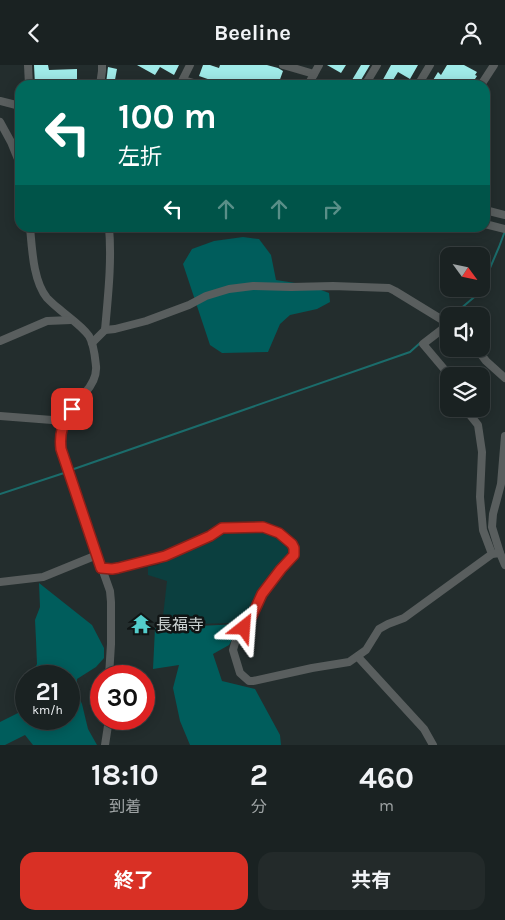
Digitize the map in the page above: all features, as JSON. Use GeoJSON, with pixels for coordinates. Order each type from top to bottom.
{"type":"FeatureCollection","features":[{"type":"Feature","properties":{"kind":"street"},"geometry":{"type":"LineString","coordinates":[[28,65],[30,80]]}},
{"type":"Feature","properties":{"kind":"street"},"geometry":{"type":"LineString","coordinates":[[101,80],[102,65]]}},
{"type":"Feature","properties":{"kind":"street"},"geometry":{"type":"LineString","coordinates":[[183,80],[190,65]]}},
{"type":"Feature","properties":{"kind":"street"},"geometry":{"type":"LineString","coordinates":[[283,65],[314,74]]}},
{"type":"Feature","properties":{"kind":"street"},"geometry":{"type":"LineString","coordinates":[[311,80],[319,65]]}},
{"type":"Feature","properties":{"kind":"street"},"geometry":{"type":"LineString","coordinates":[[368,80],[377,65]]}},
{"type":"Feature","properties":{"kind":"street"},"geometry":{"type":"LineString","coordinates":[[421,80],[430,65]]}},
{"type":"Feature","properties":{"kind":"street"},"geometry":{"type":"LineString","coordinates":[[484,80],[494,65]]}},
{"type":"Feature","properties":{"kind":"street"},"geometry":{"type":"LineString","coordinates":[[0,101],[15,105]]}},
{"type":"Feature","properties":{"kind":"street"},"geometry":{"type":"LineString","coordinates":[[0,122],[15,152]]}},
{"type":"Feature","properties":{"kind":"street"},"geometry":{"type":"LineString","coordinates":[[490,211],[505,215]]}},
{"type":"Feature","properties":{"kind":"street"},"geometry":{"type":"LineString","coordinates":[[490,225],[505,229]]}},
{"type":"Feature","properties":{"kind":"street"},"geometry":{"type":"LineString","coordinates":[[31,232],[41,288],[46,297],[83,330],[92,343],[96,367],[95,376],[92,384],[72,409],[60,433],[61,449],[110,591],[112,644],[110,665]]}},
{"type":"Feature","properties":{"kind":"street"},"geometry":{"type":"LineString","coordinates":[[105,330],[109,279],[109,232]]}},
{"type":"Feature","properties":{"kind":"street"},"geometry":{"type":"LineString","coordinates":[[92,343],[105,330],[146,321],[189,305],[206,296],[229,289],[253,286],[333,286],[389,289],[440,318]]}},
{"type":"Feature","properties":{"kind":"street"},"geometry":{"type":"LineString","coordinates":[[0,341],[48,321],[71,320]]}},
{"type":"Feature","properties":{"kind":"street"},"geometry":{"type":"LineString","coordinates":[[440,328],[423,344],[442,367]]}},
{"type":"Feature","properties":{"kind":"street"},"geometry":{"type":"LineString","coordinates":[[483,357],[505,378]]}},
{"type":"Feature","properties":{"kind":"street"},"geometry":{"type":"LineString","coordinates":[[0,417],[65,421]]}},
{"type":"Feature","properties":{"kind":"street"},"geometry":{"type":"LineString","coordinates":[[472,417],[478,425],[482,453],[480,497],[483,529],[496,554],[505,565]]}},
{"type":"Feature","properties":{"kind":"street"},"geometry":{"type":"LineString","coordinates":[[496,554],[492,527],[493,514],[501,484],[505,436]]}},
{"type":"Feature","properties":{"kind":"street"},"geometry":{"type":"LineString","coordinates":[[101,568],[118,568],[165,556],[210,536],[222,528],[263,527],[279,533],[292,544],[294,555],[262,594],[233,650],[240,673],[249,681],[253,681],[349,662],[366,650],[379,629],[388,623],[404,618],[496,554]]}},
{"type":"Feature","properties":{"kind":"street"},"geometry":{"type":"LineString","coordinates":[[0,582],[43,577],[97,555]]}},
{"type":"Feature","properties":{"kind":"street"},"geometry":{"type":"LineString","coordinates":[[358,657],[424,729],[434,745]]}},
{"type":"Feature","properties":{"kind":"street"},"geometry":{"type":"LineString","coordinates":[[105,745],[108,730]]}},
{"type":"Feature","properties":{"kind":"shaded area"},"geometry":{"type":"Polygon","coordinates":[[[243,237],[259,239],[271,255],[276,280],[308,285],[329,293],[330,302],[317,309],[290,315],[280,324],[268,352],[222,353],[210,345],[183,264],[192,249],[214,241],[243,237]]]}},
{"type":"Feature","properties":{"kind":"shaded area"},"geometry":{"type":"Polygon","coordinates":[[[266,532],[280,537],[289,547],[289,552],[243,624],[162,625],[167,581],[148,575],[148,567],[158,565],[176,554],[212,542],[216,535],[266,532]]]}},
{"type":"Feature","properties":{"kind":"shaded area"},"geometry":{"type":"Polygon","coordinates":[[[39,583],[92,625],[104,648],[104,658],[98,665],[90,665],[90,671],[80,677],[80,665],[36,665],[35,620],[40,607],[39,583]]]}},
{"type":"Feature","properties":{"kind":"shaded area"},"geometry":{"type":"Polygon","coordinates":[[[241,624],[229,645],[213,654],[222,681],[255,689],[280,735],[281,745],[190,745],[180,721],[173,688],[179,665],[155,669],[155,665],[153,665],[155,628],[241,624]]]}},
{"type":"Feature","properties":{"kind":"shaded area"},"geometry":{"type":"Polygon","coordinates":[[[80,700],[88,729],[97,745],[33,745],[25,735],[5,745],[0,745],[0,722],[15,714],[15,730],[80,730],[80,700]]]}},
{"type":"Feature","properties":{"kind":"building"},"geometry":{"type":"Polygon","coordinates":[[[34,65],[48,65],[49,70],[77,69],[77,80],[35,80],[34,65]]]}},
{"type":"Feature","properties":{"kind":"building"},"geometry":{"type":"Polygon","coordinates":[[[137,65],[179,65],[174,75],[160,67],[155,75],[137,65]]]}},
{"type":"Feature","properties":{"kind":"building"},"geometry":{"type":"Polygon","coordinates":[[[203,65],[219,68],[220,65],[267,65],[283,71],[280,80],[211,80],[199,76],[203,65]]]}},
{"type":"Feature","properties":{"kind":"building"},"geometry":{"type":"Polygon","coordinates":[[[327,65],[346,65],[341,73],[327,65]]]}},
{"type":"Feature","properties":{"kind":"building"},"geometry":{"type":"Polygon","coordinates":[[[361,65],[370,65],[361,80],[352,80],[361,65]]]}},
{"type":"Feature","properties":{"kind":"building"},"geometry":{"type":"Polygon","coordinates":[[[391,65],[418,65],[410,79],[398,72],[393,80],[383,80],[391,65]]]}},
{"type":"Feature","properties":{"kind":"building"},"geometry":{"type":"Polygon","coordinates":[[[447,65],[464,65],[477,72],[474,80],[433,80],[438,72],[441,75],[447,65]]]}},
{"type":"Feature","properties":{"kind":"building"},"geometry":{"type":"Polygon","coordinates":[[[108,67],[117,69],[115,80],[106,80],[108,67]]]}},
{"type":"Feature","properties":{"kind":"waterway"},"geometry":{"type":"LineString","coordinates":[[490,268],[505,231]]}},
{"type":"Feature","properties":{"kind":"waterway"},"geometry":{"type":"LineString","coordinates":[[463,307],[474,297]]}},
{"type":"Feature","properties":{"kind":"waterway"},"geometry":{"type":"LineString","coordinates":[[71,470],[410,352],[420,343]]}},
{"type":"Feature","properties":{"kind":"waterway"},"geometry":{"type":"LineString","coordinates":[[0,494],[67,472]]}},
{"type":"Feature","properties":{"kind":"place","name":"長福寺"},"geometry":{"type":"Point","coordinates":[141,624]}},
{"type":"Feature","properties":{"kind":"route"},"geometry":{"type":"LineString","coordinates":[[72,409],[60,433],[61,449],[101,568],[118,568],[165,556],[210,536],[222,528],[263,527],[279,533],[292,544],[294,555],[262,594],[244,628]]}}]}
